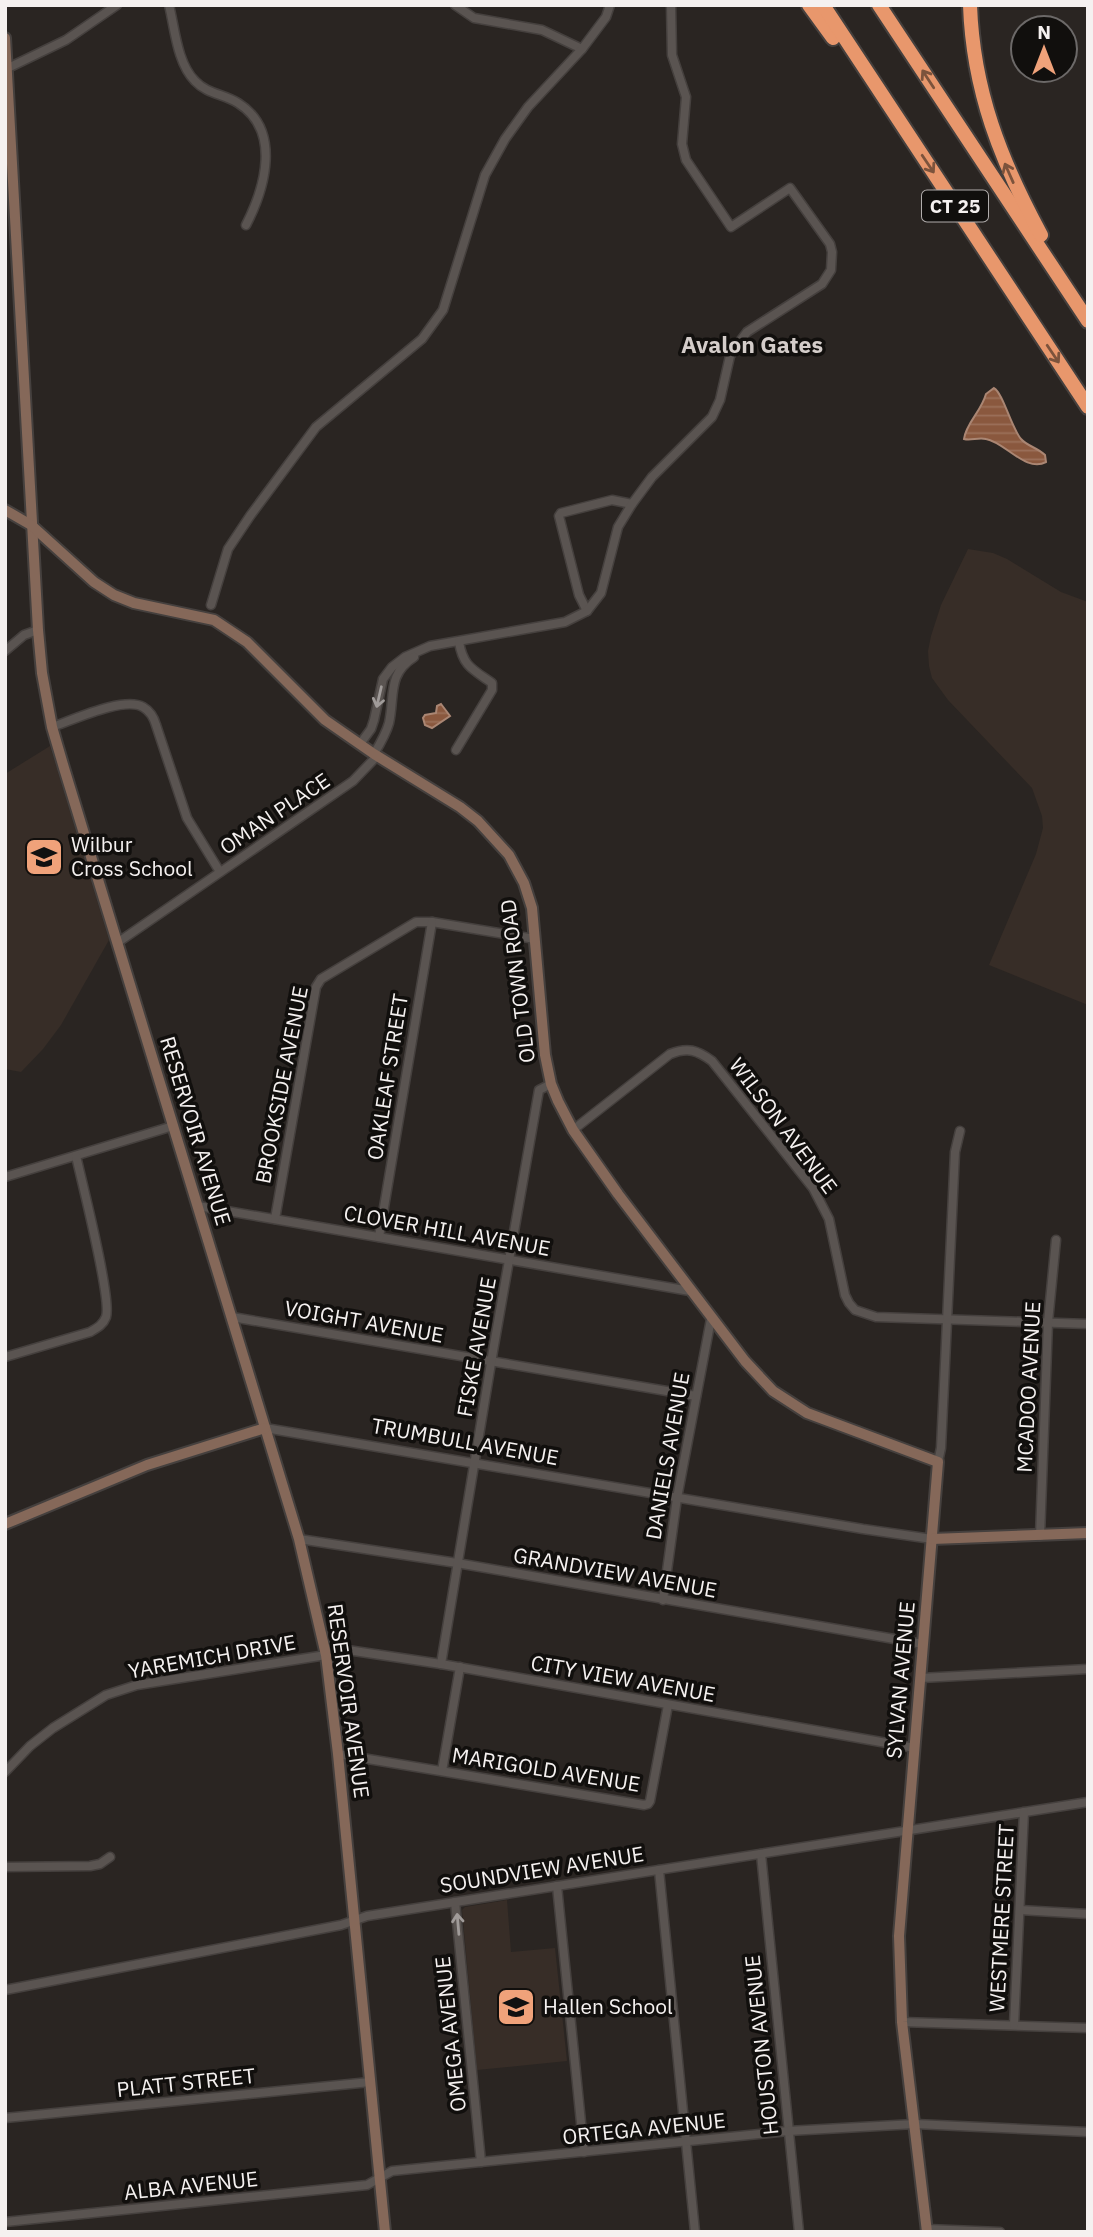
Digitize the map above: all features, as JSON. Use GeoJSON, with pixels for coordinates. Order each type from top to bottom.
{"type":"FeatureCollection","features":[{"type":"Feature","properties":{"kind":"highway"},"geometry":{"type":"LineString","coordinates":[[809,5],[914,144]]}},
{"type":"Feature","properties":{"kind":"highway","name":"CT 25"},"geometry":{"type":"LineString","coordinates":[[822,5],[1088,407]]}},
{"type":"Feature","properties":{"kind":"highway","name":"CT 25"},"geometry":{"type":"LineString","coordinates":[[879,5],[1087,320]]}},
{"type":"Feature","properties":{"kind":"highway"},"geometry":{"type":"LineString","coordinates":[[970,5],[972,42],[978,75],[990,125],[1001,156],[1020,197],[1087,320]]}},
{"type":"Feature","properties":{"kind":"main road","name":"RESERVOIR AVENUE"},"geometry":{"type":"LineString","coordinates":[[5,38],[31,525],[42,673],[52,727],[299,1539],[325,1652],[338,1754],[385,2232]]}},
{"type":"Feature","properties":{"kind":"main road","name":"OLD TOWN ROAD"},"geometry":{"type":"LineString","coordinates":[[5,510],[31,525],[94,582],[114,596],[134,603],[214,620],[233,631],[325,720],[478,821],[519,870],[532,908],[542,1029],[551,1084],[573,1130],[711,1319],[758,1376],[788,1402],[827,1422],[938,1462]]}},
{"type":"Feature","properties":{"kind":"main road","name":"TRUMBULL AVENUE"},"geometry":{"type":"LineString","coordinates":[[5,1524],[147,1465],[265,1428]]}},
{"type":"Feature","properties":{"kind":"main road","name":"SYLVAN AVENUE"},"geometry":{"type":"LineString","coordinates":[[927,2230],[902,2022],[899,1936],[938,1462]]}},
{"type":"Feature","properties":{"kind":"main road"},"geometry":{"type":"LineString","coordinates":[[932,1539],[1088,1533]]}},
{"type":"Feature","properties":{"kind":"street"},"geometry":{"type":"LineString","coordinates":[[8,68],[66,40],[117,5]]}},
{"type":"Feature","properties":{"kind":"street"},"geometry":{"type":"LineString","coordinates":[[169,5],[181,57],[194,80],[208,92],[235,101],[253,113],[262,131],[267,153],[262,182],[247,225]]}},
{"type":"Feature","properties":{"kind":"street"},"geometry":{"type":"LineString","coordinates":[[455,5],[474,18],[542,30],[582,49]]}},
{"type":"Feature","properties":{"kind":"street"},"geometry":{"type":"LineString","coordinates":[[211,605],[229,549],[316,427],[422,339],[443,310],[485,175],[505,139],[528,107],[582,49],[606,18],[610,5]]}},
{"type":"Feature","properties":{"kind":"street"},"geometry":{"type":"LineString","coordinates":[[360,744],[371,729],[383,679],[392,667],[405,657],[418,650],[565,622],[587,611],[601,593],[618,527],[652,478],[712,418],[720,400],[730,356],[747,332],[822,284],[831,270],[830,244],[790,188],[731,227],[687,160],[682,144],[686,97],[672,55],[671,5]]}},
{"type":"Feature","properties":{"kind":"street"},"geometry":{"type":"LineString","coordinates":[[587,611],[579,595],[559,516],[561,513],[612,500],[632,504]]}},
{"type":"Feature","properties":{"kind":"street"},"geometry":{"type":"LineString","coordinates":[[5,651],[24,635],[38,630]]}},
{"type":"Feature","properties":{"kind":"street"},"geometry":{"type":"LineString","coordinates":[[456,750],[492,690],[492,683],[466,665],[461,657],[459,642]]}},
{"type":"Feature","properties":{"kind":"street"},"geometry":{"type":"LineString","coordinates":[[376,755],[389,723],[398,671],[413,657],[446,644]]}},
{"type":"Feature","properties":{"kind":"street"},"geometry":{"type":"LineString","coordinates":[[52,727],[117,705],[133,704],[144,707],[153,716],[187,818],[220,872]]}},
{"type":"Feature","properties":{"kind":"street","name":"OMAN PLACE"},"geometry":{"type":"LineString","coordinates":[[117,943],[354,781],[376,755]]}},
{"type":"Feature","properties":{"kind":"street","name":"BROOKSIDE AVENUE"},"geometry":{"type":"LineString","coordinates":[[275,1219],[316,987],[321,979],[416,922],[432,922],[535,939]]}},
{"type":"Feature","properties":{"kind":"street","name":"OAKLEAF STREET"},"geometry":{"type":"LineString","coordinates":[[379,1237],[432,922]]}},
{"type":"Feature","properties":{"kind":"street","name":"WILSON AVENUE"},"geometry":{"type":"LineString","coordinates":[[573,1130],[670,1054],[685,1049],[701,1053],[712,1061],[813,1188],[829,1219],[845,1296],[855,1310],[876,1317],[1088,1324]]}},
{"type":"Feature","properties":{"kind":"street","name":"FISKE AVENUE"},"geometry":{"type":"LineString","coordinates":[[441,1664],[539,1090],[551,1084]]}},
{"type":"Feature","properties":{"kind":"street"},"geometry":{"type":"LineString","coordinates":[[5,1177],[173,1126]]}},
{"type":"Feature","properties":{"kind":"street","name":"SYLVAN AVENUE"},"geometry":{"type":"LineString","coordinates":[[938,1462],[941,1448],[955,1152],[960,1131]]}},
{"type":"Feature","properties":{"kind":"street"},"geometry":{"type":"LineString","coordinates":[[5,1357],[90,1332],[99,1327],[106,1317],[107,1303],[76,1156]]}},
{"type":"Feature","properties":{"kind":"street","name":"CLOVER HILL AVENUE"},"geometry":{"type":"LineString","coordinates":[[198,1206],[690,1291]]}},
{"type":"Feature","properties":{"kind":"street","name":"MCADOO AVENUE"},"geometry":{"type":"LineString","coordinates":[[1041,1536],[1048,1322],[1056,1240]]}},
{"type":"Feature","properties":{"kind":"street","name":"VOIGHT AVENUE"},"geometry":{"type":"LineString","coordinates":[[232,1317],[696,1396]]}},
{"type":"Feature","properties":{"kind":"street","name":"DANIELS AVENUE"},"geometry":{"type":"LineString","coordinates":[[663,1600],[677,1498],[711,1319]]}},
{"type":"Feature","properties":{"kind":"street","name":"TRUMBULL AVENUE"},"geometry":{"type":"LineString","coordinates":[[265,1428],[932,1539]]}},
{"type":"Feature","properties":{"kind":"street","name":"GRANDVIEW AVENUE"},"geometry":{"type":"LineString","coordinates":[[299,1539],[457,1563],[923,1644]]}},
{"type":"Feature","properties":{"kind":"street","name":"CITY VIEW AVENUE"},"geometry":{"type":"LineString","coordinates":[[325,1652],[334,1648],[460,1667],[915,1748]]}},
{"type":"Feature","properties":{"kind":"street","name":"YAREMICH DRIVE"},"geometry":{"type":"LineString","coordinates":[[5,1772],[30,1746],[53,1728],[106,1695],[137,1685],[325,1652]]}},
{"type":"Feature","properties":{"kind":"street"},"geometry":{"type":"LineString","coordinates":[[442,1771],[460,1667]]}},
{"type":"Feature","properties":{"kind":"street"},"geometry":{"type":"LineString","coordinates":[[921,1678],[1088,1669]]}},
{"type":"Feature","properties":{"kind":"street","name":"MARIGOLD AVENUE"},"geometry":{"type":"LineString","coordinates":[[338,1754],[644,1805],[648,1804],[668,1705]]}},
{"type":"Feature","properties":{"kind":"street","name":"SOUNDVIEW AVENUE"},"geometry":{"type":"LineString","coordinates":[[5,1990],[354,1921],[367,1916],[1088,1802]]}},
{"type":"Feature","properties":{"kind":"street","name":"WESTMERE STREET"},"geometry":{"type":"LineString","coordinates":[[1014,2025],[1024,1812]]}},
{"type":"Feature","properties":{"kind":"street","name":"HOUSTON AVENUE"},"geometry":{"type":"LineString","coordinates":[[761,1854],[799,2232]]}},
{"type":"Feature","properties":{"kind":"street"},"geometry":{"type":"LineString","coordinates":[[5,1867],[90,1866],[100,1864],[110,1857]]}},
{"type":"Feature","properties":{"kind":"street"},"geometry":{"type":"LineString","coordinates":[[659,1870],[695,2232]]}},
{"type":"Feature","properties":{"kind":"street"},"geometry":{"type":"LineString","coordinates":[[557,1886],[584,2152]]}},
{"type":"Feature","properties":{"kind":"street","name":"OMEGA AVENUE"},"geometry":{"type":"LineString","coordinates":[[456,1902],[481,2162]]}},
{"type":"Feature","properties":{"kind":"street"},"geometry":{"type":"LineString","coordinates":[[1020,1910],[1088,1914]]}},
{"type":"Feature","properties":{"kind":"street"},"geometry":{"type":"LineString","coordinates":[[902,2022],[1088,2028]]}},
{"type":"Feature","properties":{"kind":"street","name":"PLATT STREET"},"geometry":{"type":"LineString","coordinates":[[5,2118],[370,2082]]}},
{"type":"Feature","properties":{"kind":"street","name":"ORTEGA AVENUE"},"geometry":{"type":"LineString","coordinates":[[379,2180],[392,2171],[788,2131],[915,2124],[1088,2132]]}},
{"type":"Feature","properties":{"kind":"street","name":"ALBA AVENUE"},"geometry":{"type":"LineString","coordinates":[[5,2222],[367,2185],[379,2180]]}},
{"type":"Feature","properties":{"kind":"street"},"geometry":{"type":"LineString","coordinates":[[927,2230],[1000,2232]]}},
{"type":"Feature","properties":{"kind":"shaded area"},"geometry":{"type":"Polygon","coordinates":[[[994,388],[1001,396],[1021,439],[1045,455],[1046,462],[1038,464],[1023,460],[986,439],[964,439],[986,394],[994,388]]]}},
{"type":"Feature","properties":{"kind":"shaded area"},"geometry":{"type":"Polygon","coordinates":[[[968,549],[993,553],[1007,559],[1061,592],[1088,602],[1088,1005],[989,965],[1036,854],[1043,828],[1042,816],[1032,788],[948,700],[932,678],[928,651],[931,636],[941,605],[968,549]]]}},
{"type":"Feature","properties":{"kind":"shaded area"},"geometry":{"type":"Polygon","coordinates":[[[441,704],[450,716],[432,728],[425,725],[425,715],[436,713],[437,706],[441,704]]]}},
{"type":"Feature","properties":{"kind":"shaded area","name":"Wilbur Cross School"},"geometry":{"type":"Polygon","coordinates":[[[50,746],[109,940],[61,1025],[21,1072],[5,1069],[5,774],[50,746]]]}},
{"type":"Feature","properties":{"kind":"shaded area","name":"Hallen School"},"geometry":{"type":"Polygon","coordinates":[[[507,1900],[511,1952],[555,1948],[567,2061],[477,2070],[462,1910],[465,1907],[507,1900]]]}},
{"type":"Feature","properties":{"kind":"place","name":"Wilbur Cross School"},"geometry":{"type":"Point","coordinates":[44,857]}},
{"type":"Feature","properties":{"kind":"place","name":"Hallen School"},"geometry":{"type":"Point","coordinates":[516,2007]}},
{"type":"Feature","properties":{"kind":"district","name":"Avalon Gates"},"geometry":{"type":"Point","coordinates":[752,345]}}]}
